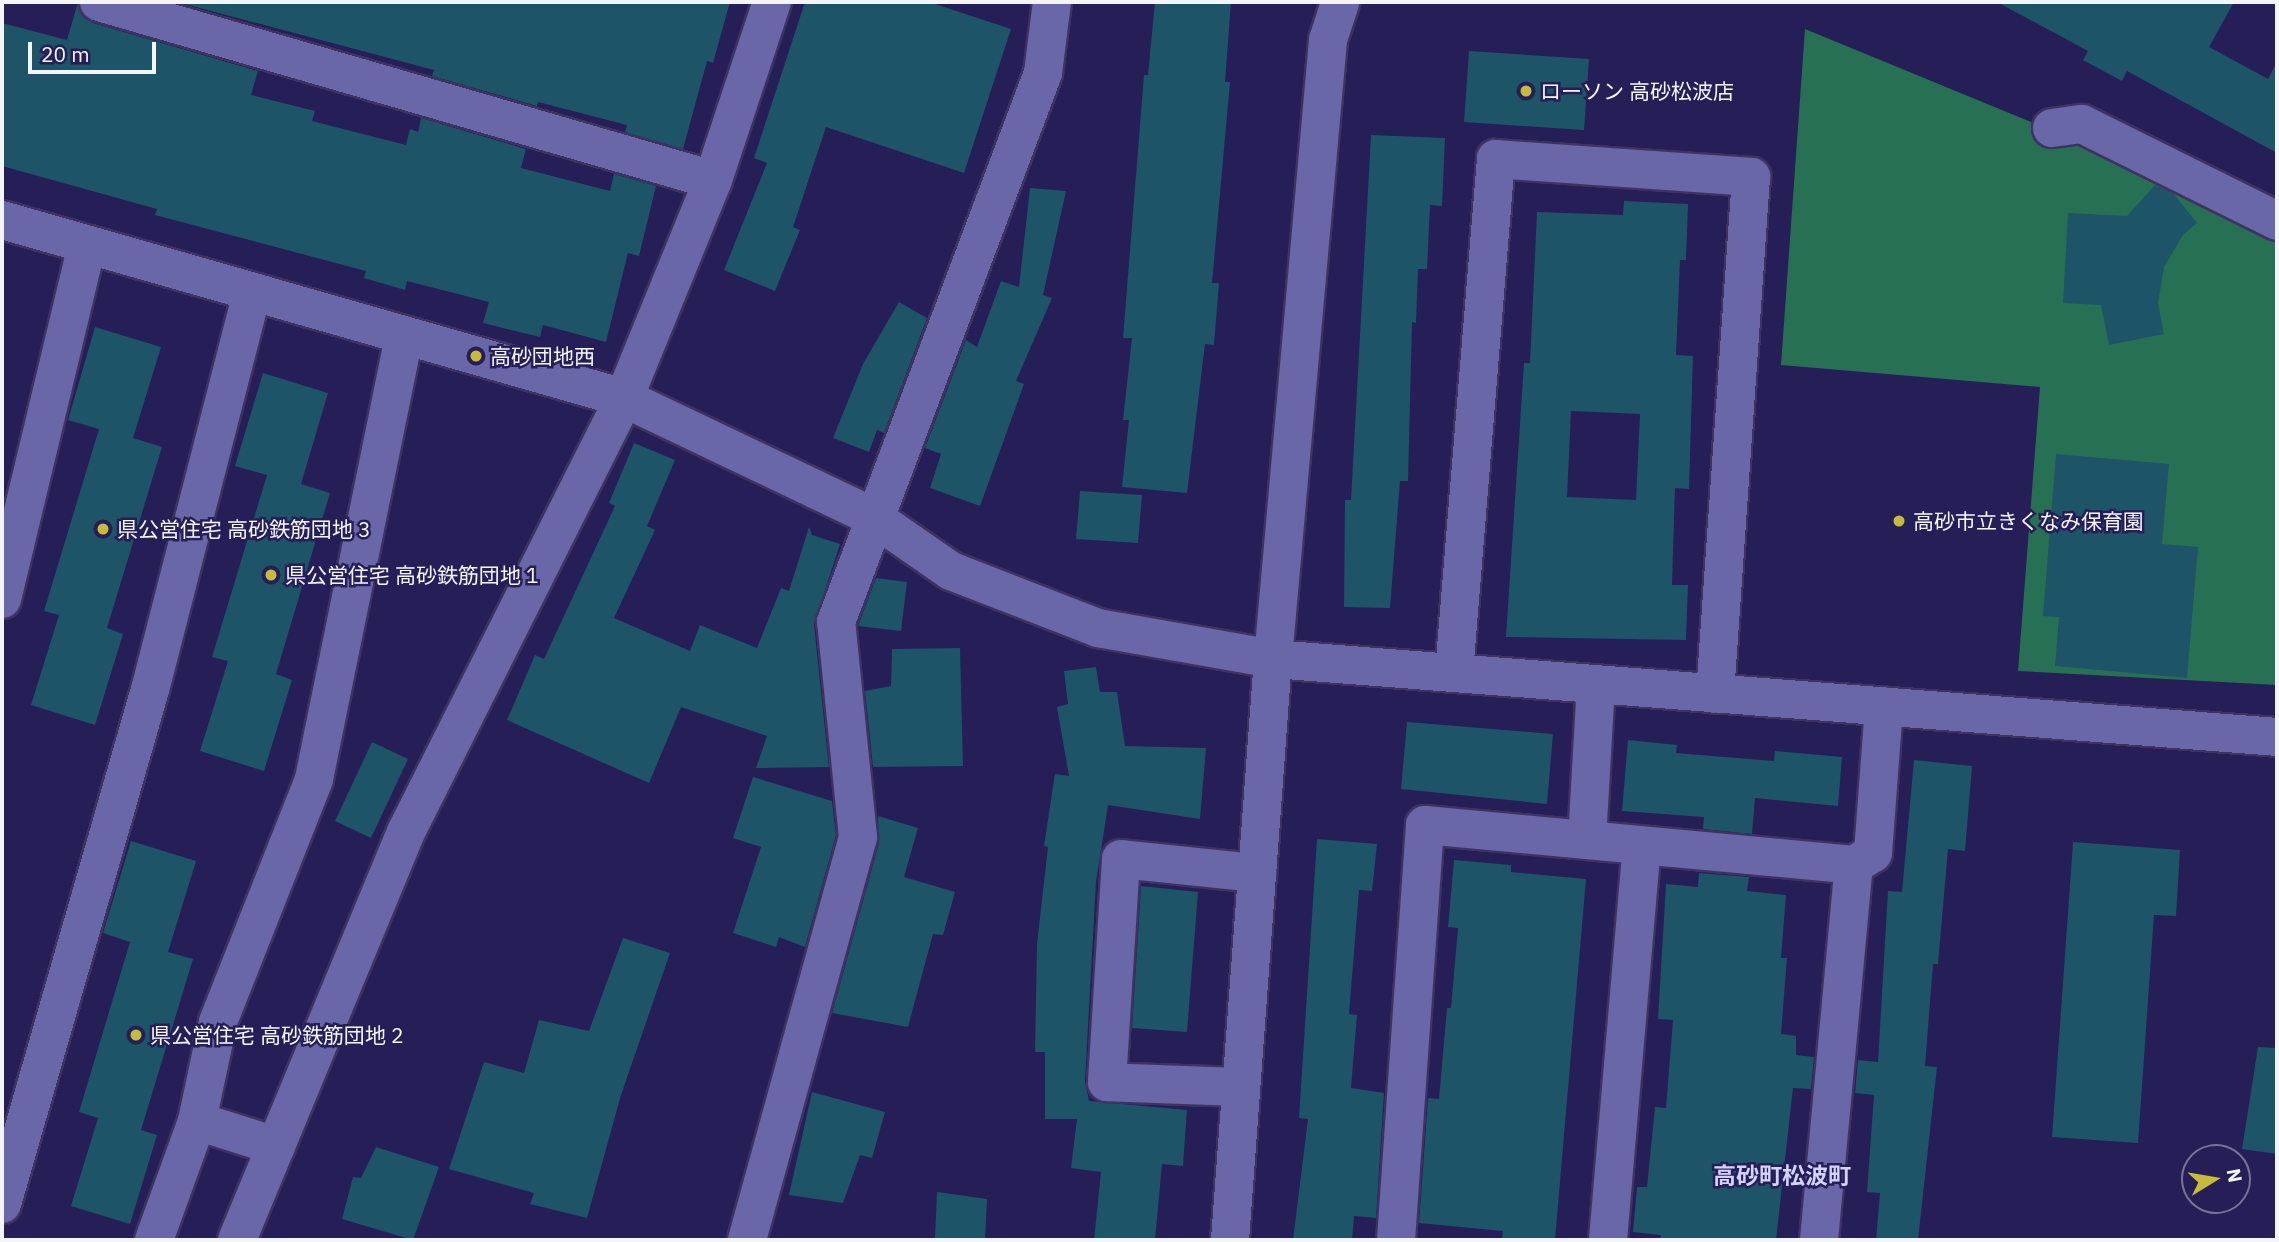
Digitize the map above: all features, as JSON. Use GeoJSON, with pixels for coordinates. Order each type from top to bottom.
{"type":"FeatureCollection","features":[{"type":"Feature","properties":{"kind":"street"},"geometry":{"type":"LineString","coordinates":[[99,2],[713,180]]}},
{"type":"Feature","properties":{"kind":"street"},"geometry":{"type":"LineString","coordinates":[[237,1240],[406,832],[624,398],[713,180],[772,2]]}},
{"type":"Feature","properties":{"kind":"street"},"geometry":{"type":"LineString","coordinates":[[747,1240],[858,837],[836,622],[873,517],[1044,73],[1052,2]]}},
{"type":"Feature","properties":{"kind":"street"},"geometry":{"type":"LineString","coordinates":[[1230,1240],[1273,659],[1328,40],[1340,2]]}},
{"type":"Feature","properties":{"kind":"street"},"geometry":{"type":"LineString","coordinates":[[2052,128],[2082,124],[2277,221]]}},
{"type":"Feature","properties":{"kind":"street"},"geometry":{"type":"LineString","coordinates":[[1454,673],[1496,159],[1751,177],[1716,694]]}},
{"type":"Feature","properties":{"kind":"street"},"geometry":{"type":"LineString","coordinates":[[2,220],[624,398],[873,517],[951,571],[1098,628],[1273,659],[2277,737]]}},
{"type":"Feature","properties":{"kind":"street"},"geometry":{"type":"LineString","coordinates":[[2,599],[87,245]]}},
{"type":"Feature","properties":{"kind":"street"},"geometry":{"type":"LineString","coordinates":[[2,1204],[151,685],[252,292]]}},
{"type":"Feature","properties":{"kind":"street"},"geometry":{"type":"LineString","coordinates":[[154,1240],[197,1121],[218,1022],[314,779],[404,335]]}},
{"type":"Feature","properties":{"kind":"street"},"geometry":{"type":"LineString","coordinates":[[1587,840],[1596,684]]}},
{"type":"Feature","properties":{"kind":"street"},"geometry":{"type":"LineString","coordinates":[[1396,1240],[1425,825],[1854,865],[1872,853],[1884,706]]}},
{"type":"Feature","properties":{"kind":"street"},"geometry":{"type":"LineString","coordinates":[[1608,1240],[1642,845]]}},
{"type":"Feature","properties":{"kind":"street"},"geometry":{"type":"LineString","coordinates":[[1241,1087],[1107,1082],[1121,859],[1257,873]]}},
{"type":"Feature","properties":{"kind":"street"},"geometry":{"type":"LineString","coordinates":[[1819,1240],[1854,865]]}},
{"type":"Feature","properties":{"kind":"street"},"geometry":{"type":"LineString","coordinates":[[197,1121],[276,1146]]}},
{"type":"Feature","properties":{"kind":"shaded area"},"geometry":{"type":"Polygon","coordinates":[[[1805,29],[2082,143],[2277,240],[2277,685],[2018,671],[2040,387],[1781,365],[1805,29]]]}},
{"type":"Feature","properties":{"kind":"building"},"geometry":{"type":"Polygon","coordinates":[[[78,2],[83,17],[93,23],[258,71],[251,95],[315,111],[312,121],[406,145],[410,129],[418,132],[421,118],[526,149],[521,168],[610,191],[614,174],[656,186],[639,256],[628,253],[606,342],[543,325],[540,337],[483,323],[489,302],[407,281],[405,290],[364,278],[366,271],[155,215],[157,209],[2,166],[2,23],[67,40],[78,2]]]}},
{"type":"Feature","properties":{"kind":"building"},"geometry":{"type":"Polygon","coordinates":[[[177,2],[730,2],[713,63],[707,61],[683,149],[625,132],[627,125],[538,102],[537,106],[432,76],[434,70],[177,2]]]}},
{"type":"Feature","properties":{"kind":"building"},"geometry":{"type":"Polygon","coordinates":[[[805,2],[929,2],[1011,29],[964,173],[826,127],[793,227],[800,230],[775,291],[724,270],[767,163],[754,158],[805,2]]]}},
{"type":"Feature","properties":{"kind":"building"},"geometry":{"type":"Polygon","coordinates":[[[1155,2],[1231,2],[1225,82],[1230,82],[1212,283],[1219,283],[1214,345],[1205,344],[1187,493],[1122,487],[1129,420],[1123,420],[1132,338],[1123,338],[1144,75],[1148,75],[1155,2]]]}},
{"type":"Feature","properties":{"kind":"building"},"geometry":{"type":"Polygon","coordinates":[[[1997,2],[2234,2],[2209,47],[2268,79],[2277,62],[2277,153],[2127,71],[2122,81],[2083,60],[2088,51],[1997,2]]]}},
{"type":"Feature","properties":{"kind":"building","name":"ローソン 高砂松波店"},"geometry":{"type":"Polygon","coordinates":[[[1469,51],[1589,59],[1584,130],[1464,122],[1469,51]]]}},
{"type":"Feature","properties":{"kind":"building"},"geometry":{"type":"Polygon","coordinates":[[[1371,135],[1445,138],[1442,206],[1430,205],[1427,269],[1418,269],[1416,323],[1412,322],[1408,481],[1400,481],[1390,608],[1344,607],[1345,500],[1351,500],[1371,135]]]}},
{"type":"Feature","properties":{"kind":"building"},"geometry":{"type":"Polygon","coordinates":[[[2155,185],[2173,193],[2197,223],[2183,235],[2164,267],[2158,303],[2164,334],[2109,345],[2101,305],[2063,303],[2068,213],[2127,216],[2155,185]]]}},
{"type":"Feature","properties":{"kind":"building"},"geometry":{"type":"Polygon","coordinates":[[[1030,188],[1066,191],[1043,295],[1052,298],[1016,381],[1024,384],[980,506],[930,488],[941,454],[925,448],[966,340],[977,347],[1001,281],[1019,287],[1030,188]]]}},
{"type":"Feature","properties":{"kind":"building"},"geometry":{"type":"Polygon","coordinates":[[[1624,201],[1688,204],[1686,260],[1680,260],[1676,355],[1693,356],[1689,489],[1675,488],[1672,585],[1688,585],[1686,640],[1506,637],[1524,363],[1530,363],[1537,212],[1623,215],[1624,201]],[[1571,411],[1567,497],[1636,500],[1640,414],[1571,411]]]}},
{"type":"Feature","properties":{"kind":"building"},"geometry":{"type":"Polygon","coordinates":[[[899,302],[927,318],[884,433],[877,430],[869,452],[833,438],[863,364],[899,302]]]}},
{"type":"Feature","properties":{"kind":"building","name":"県公営住宅 高砂鉄筋団地 3"},"geometry":{"type":"Polygon","coordinates":[[[95,327],[161,347],[133,438],[162,447],[107,628],[123,634],[95,725],[31,705],[59,615],[44,611],[99,429],[68,420],[95,327]]]}},
{"type":"Feature","properties":{"kind":"building","name":"県公営住宅 高砂鉄筋団地 1"},"geometry":{"type":"Polygon","coordinates":[[[263,373],[328,393],[301,484],[330,493],[276,674],[292,680],[264,771],[200,751],[228,661],[212,657],[267,475],[235,466],[263,373]]]}},
{"type":"Feature","properties":{"kind":"building"},"geometry":{"type":"Polygon","coordinates":[[[634,443],[675,460],[647,526],[655,530],[614,618],[690,651],[700,625],[757,648],[781,588],[789,591],[809,527],[812,535],[840,544],[814,624],[829,767],[756,768],[767,736],[681,707],[649,783],[507,720],[535,655],[544,659],[615,506],[609,503],[634,443]]]}},
{"type":"Feature","properties":{"kind":"building"},"geometry":{"type":"Polygon","coordinates":[[[2056,454],[2169,464],[2162,544],[2198,547],[2187,678],[2055,666],[2059,617],[2043,616],[2056,454]]]}},
{"type":"Feature","properties":{"kind":"building"},"geometry":{"type":"Polygon","coordinates":[[[1080,491],[1142,495],[1138,543],[1076,539],[1080,491]]]}},
{"type":"Feature","properties":{"kind":"building"},"geometry":{"type":"Polygon","coordinates":[[[876,578],[907,582],[901,631],[858,626],[876,578]]]}},
{"type":"Feature","properties":{"kind":"building"},"geometry":{"type":"Polygon","coordinates":[[[960,648],[963,766],[873,767],[865,691],[891,686],[892,649],[960,648]]]}},
{"type":"Feature","properties":{"kind":"building"},"geometry":{"type":"Polygon","coordinates":[[[1096,667],[1100,692],[1117,692],[1125,746],[1206,748],[1200,819],[1108,805],[1096,882],[1085,1081],[1089,1101],[1187,1110],[1183,1166],[1162,1164],[1155,1240],[1094,1240],[1101,1172],[1071,1168],[1077,1119],[1045,1119],[1045,1052],[1035,1052],[1037,944],[1048,847],[1044,846],[1055,774],[1069,776],[1057,707],[1068,704],[1064,671],[1096,667]]]}},
{"type":"Feature","properties":{"kind":"building"},"geometry":{"type":"Polygon","coordinates":[[[1407,722],[1553,734],[1547,804],[1401,789],[1407,722]]]}},
{"type":"Feature","properties":{"kind":"building"},"geometry":{"type":"Polygon","coordinates":[[[1628,740],[1677,745],[1676,753],[1774,761],[1775,751],[1842,757],[1838,806],[1755,798],[1752,834],[1703,829],[1704,817],[1622,811],[1628,740]]]}},
{"type":"Feature","properties":{"kind":"building"},"geometry":{"type":"Polygon","coordinates":[[[372,742],[408,759],[371,838],[335,821],[372,742]]]}},
{"type":"Feature","properties":{"kind":"building"},"geometry":{"type":"Polygon","coordinates":[[[1914,760],[1972,766],[1965,851],[1948,849],[1938,964],[1933,964],[1925,1066],[1937,1067],[1918,1240],[1876,1240],[1880,1193],[1867,1192],[1874,1095],[1855,1093],[1858,1060],[1878,1062],[1888,891],[1902,892],[1914,760]]]}},
{"type":"Feature","properties":{"kind":"building"},"geometry":{"type":"Polygon","coordinates":[[[753,777],[832,801],[836,835],[805,947],[779,937],[776,947],[733,933],[761,847],[733,838],[753,777]]]}},
{"type":"Feature","properties":{"kind":"building"},"geometry":{"type":"Polygon","coordinates":[[[878,816],[918,828],[904,877],[955,892],[943,935],[933,934],[908,1027],[832,1013],[879,843],[878,816]]]}},
{"type":"Feature","properties":{"kind":"building"},"geometry":{"type":"Polygon","coordinates":[[[1317,839],[1377,844],[1372,891],[1359,890],[1349,1014],[1357,1015],[1351,1088],[1384,1093],[1376,1218],[1354,1216],[1352,1240],[1293,1240],[1308,1119],[1299,1118],[1317,839]]]}},
{"type":"Feature","properties":{"kind":"building","name":"県公営住宅 高砂鉄筋団地 2"},"geometry":{"type":"Polygon","coordinates":[[[131,841],[196,861],[168,952],[193,959],[141,1130],[157,1135],[130,1224],[71,1206],[98,1118],[79,1112],[130,942],[103,933],[131,841]]]}},
{"type":"Feature","properties":{"kind":"building"},"geometry":{"type":"Polygon","coordinates":[[[2073,842],[2180,850],[2176,916],[2154,915],[2138,1143],[2052,1137],[2073,842]]]}},
{"type":"Feature","properties":{"kind":"building"},"geometry":{"type":"Polygon","coordinates":[[[1454,860],[1511,865],[1511,872],[1586,879],[1555,1240],[1502,1239],[1503,1231],[1419,1223],[1428,1098],[1439,1099],[1447,1008],[1451,1008],[1458,928],[1448,927],[1454,860]]]}},
{"type":"Feature","properties":{"kind":"building"},"geometry":{"type":"Polygon","coordinates":[[[1699,873],[1749,877],[1747,891],[1786,895],[1781,958],[1787,958],[1781,1034],[1796,1036],[1796,1055],[1814,1057],[1811,1089],[1793,1088],[1776,1240],[1660,1240],[1661,1235],[1633,1232],[1637,1187],[1647,1187],[1655,1107],[1666,1108],[1673,1020],[1658,1019],[1666,884],[1698,887],[1699,873]]]}},
{"type":"Feature","properties":{"kind":"building"},"geometry":{"type":"Polygon","coordinates":[[[1141,886],[1198,892],[1187,1032],[1132,1028],[1141,886]]]}},
{"type":"Feature","properties":{"kind":"building"},"geometry":{"type":"Polygon","coordinates":[[[623,938],[670,953],[621,1095],[587,1218],[530,1204],[534,1193],[449,1169],[484,1062],[524,1073],[539,1020],[589,1031],[623,938]]]}},
{"type":"Feature","properties":{"kind":"building"},"geometry":{"type":"Polygon","coordinates":[[[2258,1047],[2277,1048],[2277,1154],[2251,1150],[2251,1144],[2243,1144],[2258,1047]]]}},
{"type":"Feature","properties":{"kind":"building"},"geometry":{"type":"Polygon","coordinates":[[[812,1092],[885,1112],[872,1158],[860,1155],[843,1203],[789,1195],[812,1092]]]}},
{"type":"Feature","properties":{"kind":"building"},"geometry":{"type":"Polygon","coordinates":[[[376,1147],[439,1167],[413,1240],[342,1219],[353,1177],[361,1178],[376,1147]]]}},
{"type":"Feature","properties":{"kind":"building"},"geometry":{"type":"Polygon","coordinates":[[[937,1192],[987,1199],[985,1240],[935,1238],[937,1192]]]}},
{"type":"Feature","properties":{"kind":"place","name":"ローソン 高砂松波店"},"geometry":{"type":"Point","coordinates":[1526,91]}},
{"type":"Feature","properties":{"kind":"place","name":"高砂団地西"},"geometry":{"type":"Point","coordinates":[476,356]}},
{"type":"Feature","properties":{"kind":"place","name":"高砂市立きくなみ保育園"},"geometry":{"type":"Point","coordinates":[1899,521]}},
{"type":"Feature","properties":{"kind":"place","name":"県公営住宅 高砂鉄筋団地 3"},"geometry":{"type":"Point","coordinates":[103,529]}},
{"type":"Feature","properties":{"kind":"place","name":"県公営住宅 高砂鉄筋団地 1"},"geometry":{"type":"Point","coordinates":[271,575]}},
{"type":"Feature","properties":{"kind":"place","name":"県公営住宅 高砂鉄筋団地 2"},"geometry":{"type":"Point","coordinates":[136,1035]}},
{"type":"Feature","properties":{"kind":"district","name":"高砂町松波町"},"geometry":{"type":"Point","coordinates":[1782,1175]}}]}
